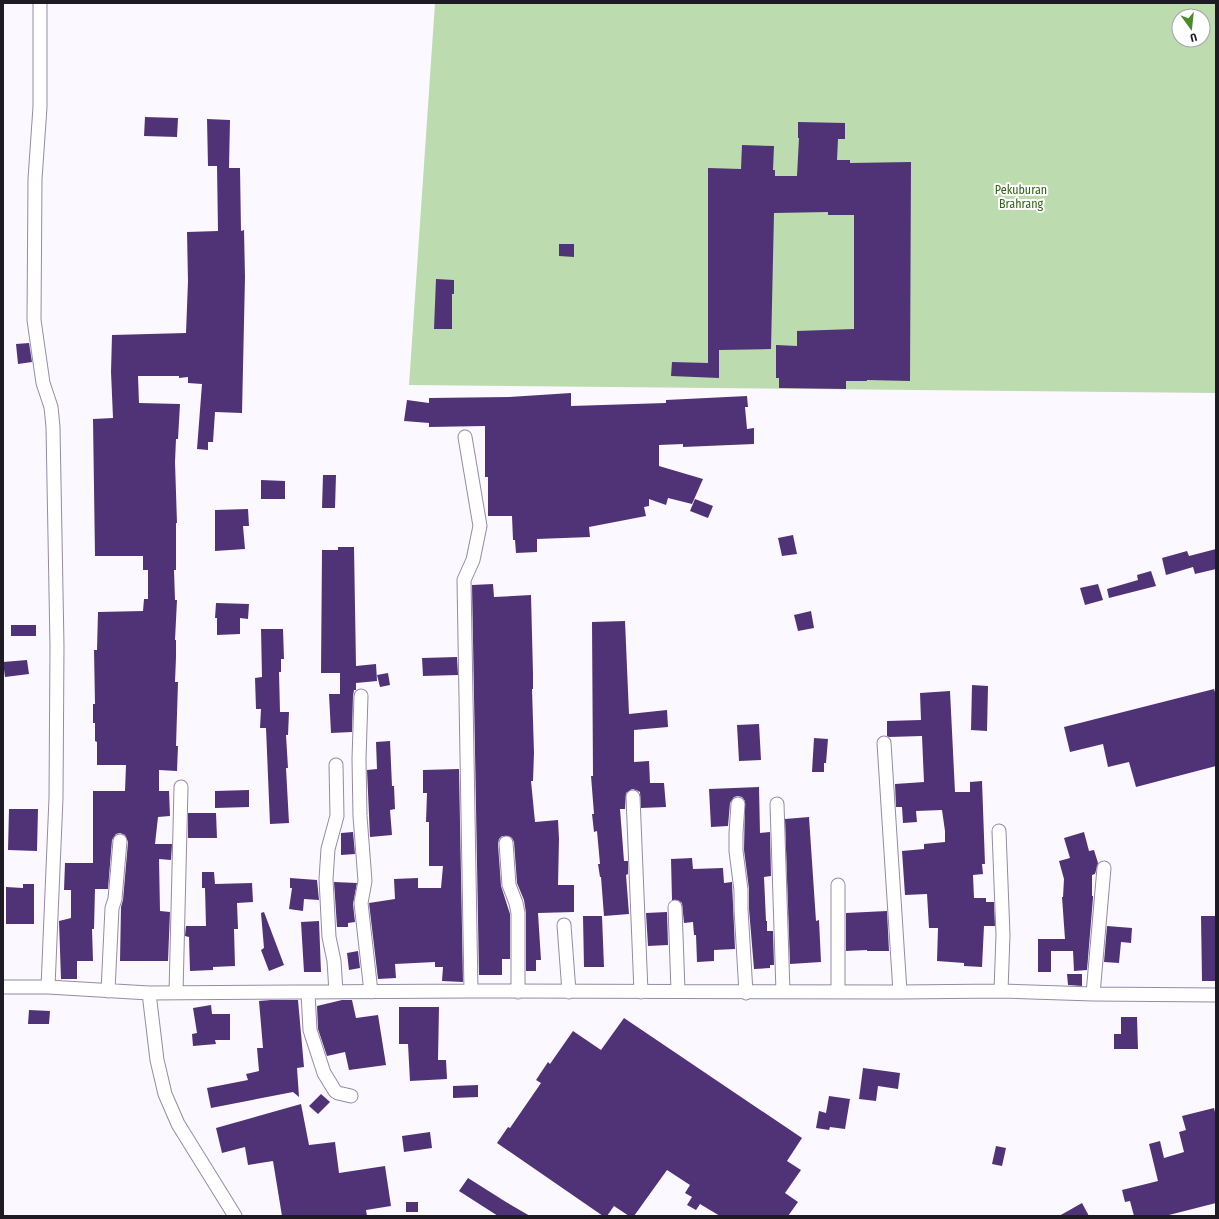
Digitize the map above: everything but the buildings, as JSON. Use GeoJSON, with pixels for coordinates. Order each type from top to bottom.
{"type":"FeatureCollection","features":[{"type":"Feature","properties":{"kind":"street"},"geometry":{"type":"LineString","coordinates":[[40,3],[40,107],[35,180],[34,320],[43,383],[51,407],[53,428],[57,646],[56,798],[48,987]]}},
{"type":"Feature","properties":{"kind":"street"},"geometry":{"type":"LineString","coordinates":[[465,437],[480,526],[473,560],[464,580],[471,991]]}},
{"type":"Feature","properties":{"kind":"street"},"geometry":{"type":"LineString","coordinates":[[361,696],[359,759],[360,816],[365,881],[361,903],[371,992]]}},
{"type":"Feature","properties":{"kind":"street"},"geometry":{"type":"LineString","coordinates":[[884,743],[900,992]]}},
{"type":"Feature","properties":{"kind":"street"},"geometry":{"type":"LineString","coordinates":[[336,766],[337,816],[328,849],[326,879],[329,937],[334,961],[336,992]]}},
{"type":"Feature","properties":{"kind":"street"},"geometry":{"type":"LineString","coordinates":[[176,993],[181,787]]}},
{"type":"Feature","properties":{"kind":"street"},"geometry":{"type":"LineString","coordinates":[[633,797],[641,992]]}},
{"type":"Feature","properties":{"kind":"street"},"geometry":{"type":"LineString","coordinates":[[738,804],[736,851],[741,890],[746,993]]}},
{"type":"Feature","properties":{"kind":"street"},"geometry":{"type":"LineString","coordinates":[[777,804],[783,992]]}},
{"type":"Feature","properties":{"kind":"street"},"geometry":{"type":"LineString","coordinates":[[999,831],[1002,934],[1001,991]]}},
{"type":"Feature","properties":{"kind":"street"},"geometry":{"type":"LineString","coordinates":[[108,991],[112,908],[115,900],[120,840]]}},
{"type":"Feature","properties":{"kind":"street"},"geometry":{"type":"LineString","coordinates":[[506,842],[509,885],[518,913],[518,992]]}},
{"type":"Feature","properties":{"kind":"street"},"geometry":{"type":"LineString","coordinates":[[1093,994],[1104,868]]}},
{"type":"Feature","properties":{"kind":"street"},"geometry":{"type":"LineString","coordinates":[[838,885],[838,992]]}},
{"type":"Feature","properties":{"kind":"street"},"geometry":{"type":"LineString","coordinates":[[674,907],[678,991]]}},
{"type":"Feature","properties":{"kind":"street"},"geometry":{"type":"LineString","coordinates":[[564,926],[569,992]]}},
{"type":"Feature","properties":{"kind":"street"},"geometry":{"type":"LineString","coordinates":[[3,987],[48,987],[149,993],[471,991],[678,991],[746,993],[1001,991],[1093,994],[1216,995]]}},
{"type":"Feature","properties":{"kind":"street"},"geometry":{"type":"LineString","coordinates":[[149,993],[157,1060],[165,1094],[178,1124],[235,1216]]}},
{"type":"Feature","properties":{"kind":"street"},"geometry":{"type":"LineString","coordinates":[[308,993],[310,1030],[324,1073],[335,1091],[351,1096]]}},
{"type":"Feature","properties":{"kind":"green space","name":"Pekuburan Brahrang"},"geometry":{"type":"Polygon","coordinates":[[[435,3],[1216,3],[1216,393],[409,385],[435,3]]]}}]}
